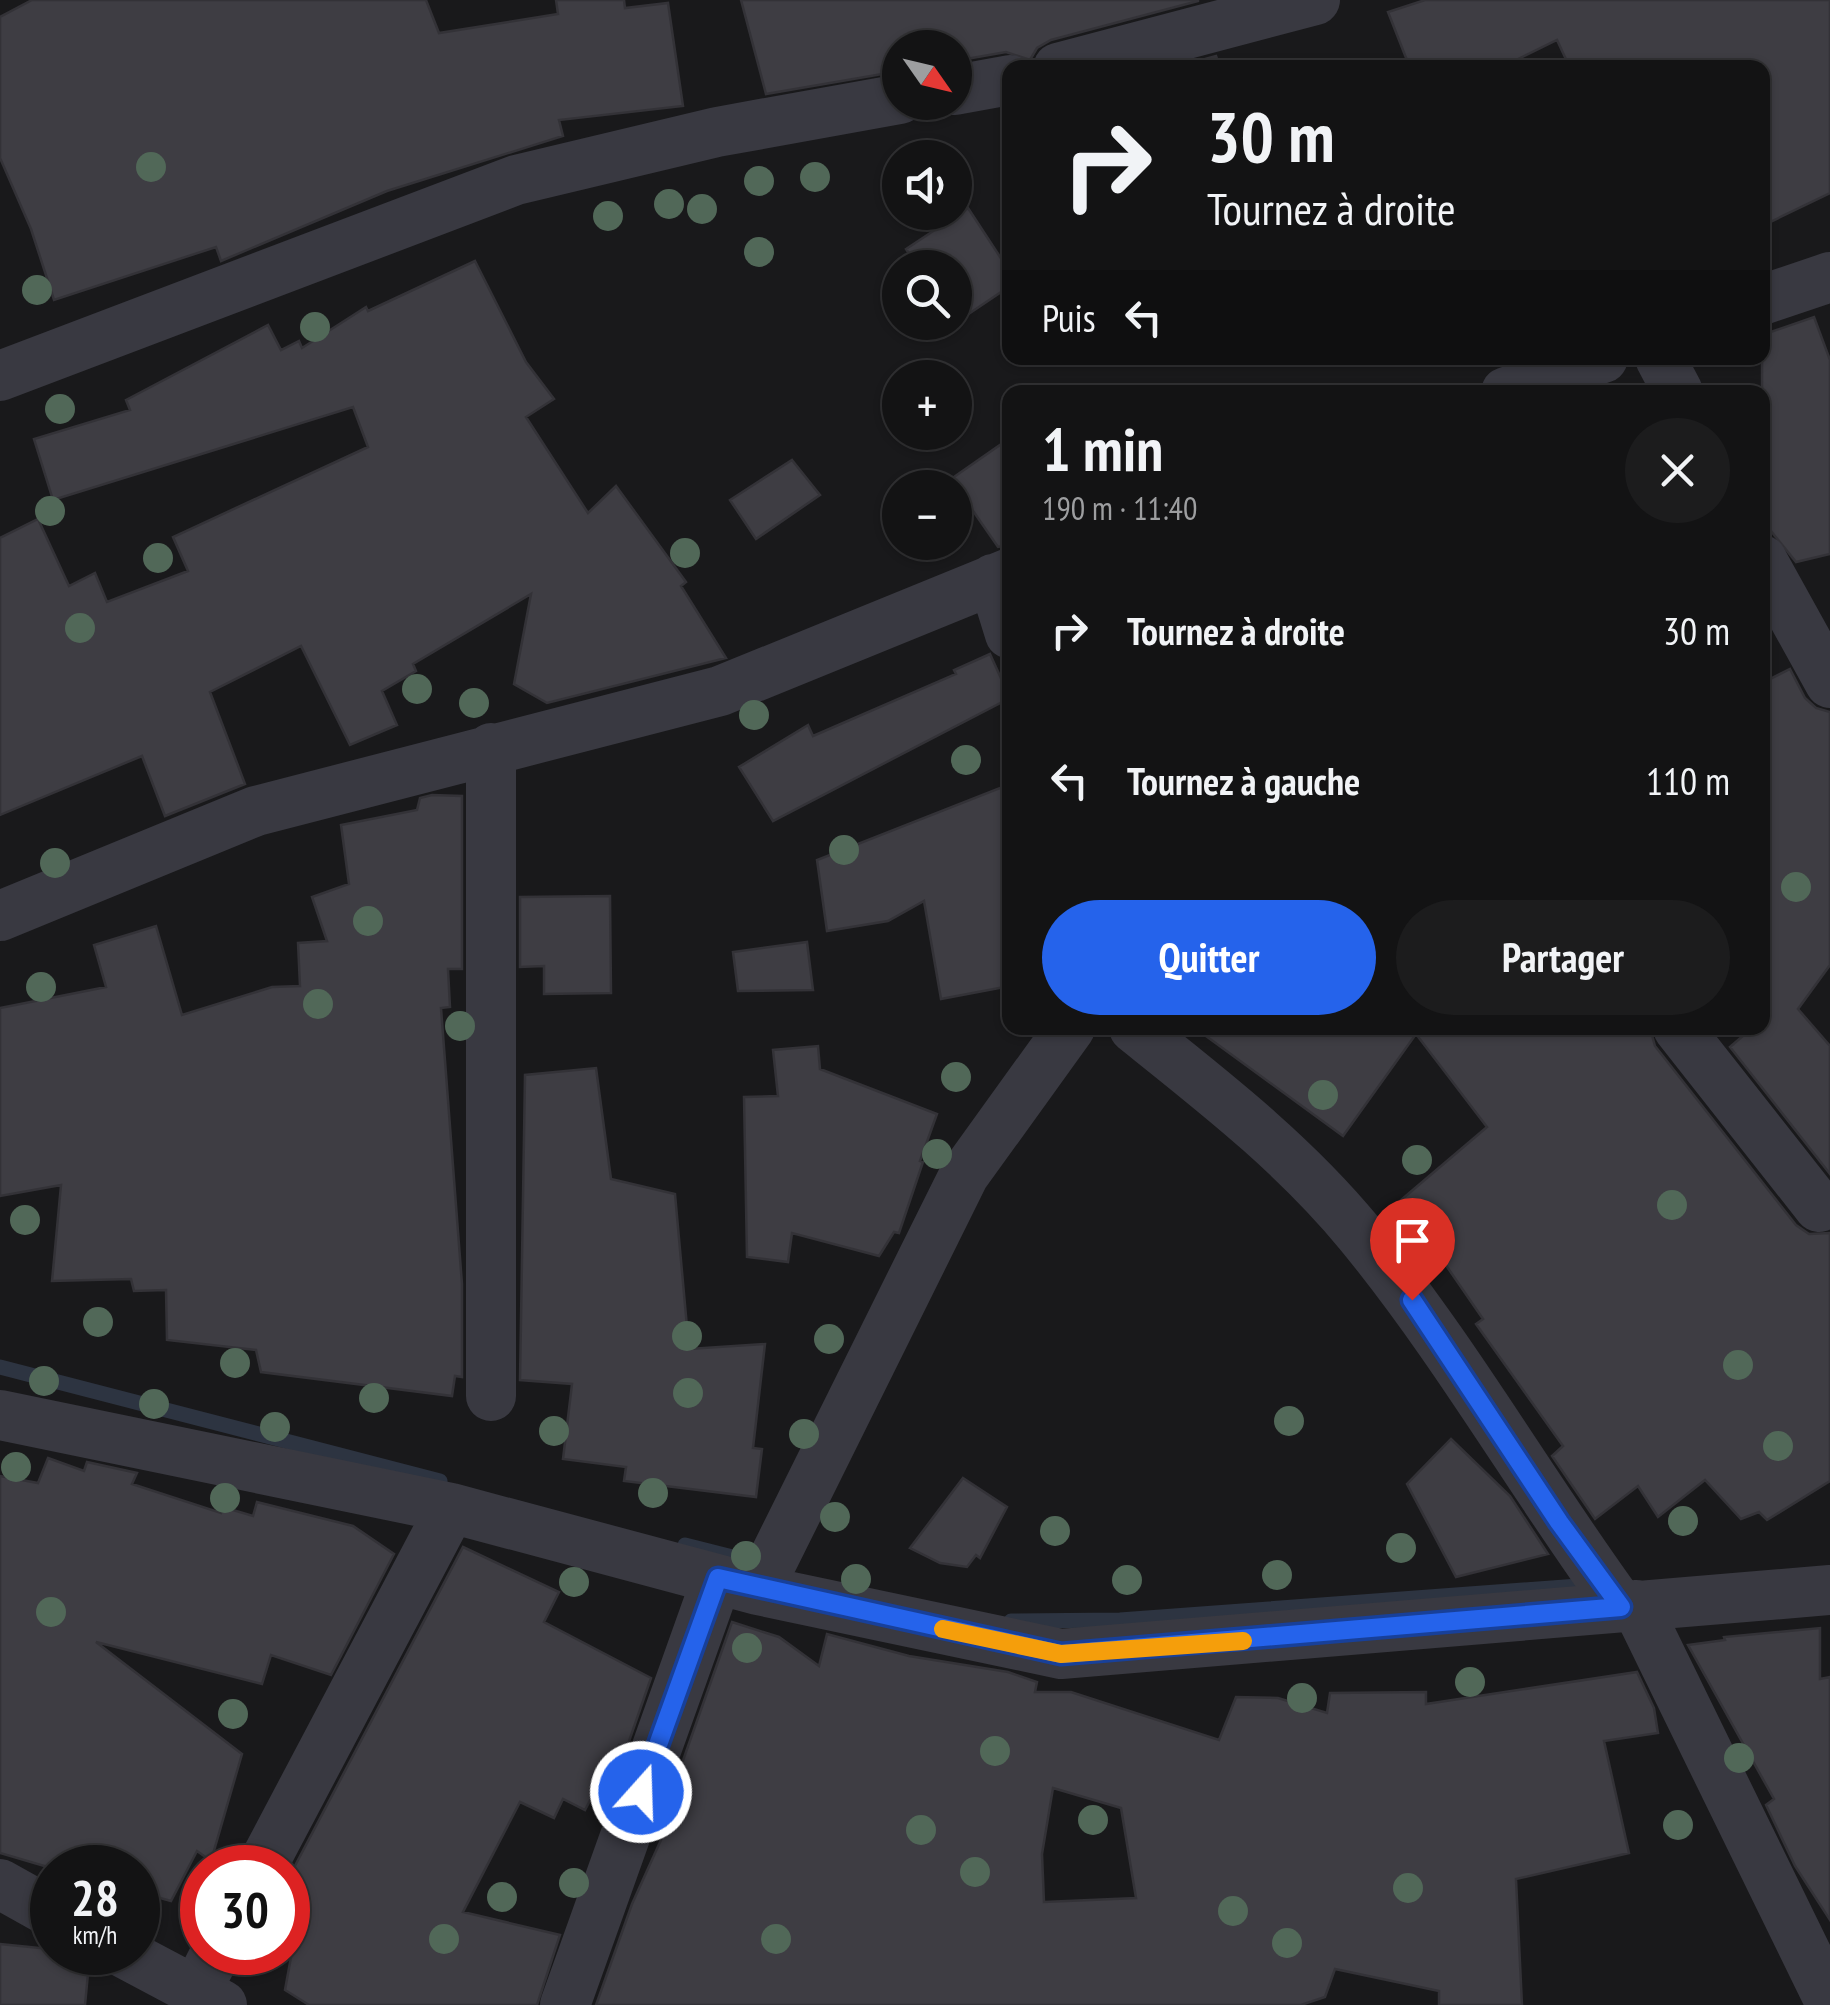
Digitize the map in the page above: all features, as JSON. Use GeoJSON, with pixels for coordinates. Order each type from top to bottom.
{"type":"FeatureCollection","features":[{"type":"Feature","properties":{"kind":"street"},"geometry":{"type":"LineString","coordinates":[[1088,60],[1315,0]]}},
{"type":"Feature","properties":{"kind":"street"},"geometry":{"type":"LineString","coordinates":[[972,87],[1002,81]]}},
{"type":"Feature","properties":{"kind":"street"},"geometry":{"type":"LineString","coordinates":[[0,376],[516,180],[717,132],[882,102]]}},
{"type":"Feature","properties":{"kind":"street"},"geometry":{"type":"LineString","coordinates":[[1770,297],[1830,277]]}},
{"type":"Feature","properties":{"kind":"street"},"geometry":{"type":"LineString","coordinates":[[1526,385],[1582,365]]}},
{"type":"Feature","properties":{"kind":"street"},"geometry":{"type":"LineString","coordinates":[[0,916],[256,811],[720,691],[1002,576]]}},
{"type":"Feature","properties":{"kind":"street"},"geometry":{"type":"LineString","coordinates":[[1770,594],[1778,629],[1830,683]]}},
{"type":"Feature","properties":{"kind":"street"},"geometry":{"type":"LineString","coordinates":[[491,748],[491,1396]]}},
{"type":"Feature","properties":{"kind":"street"},"geometry":{"type":"LineString","coordinates":[[565,2005],[738,1584],[964,1175],[1065,1035]]}},
{"type":"Feature","properties":{"kind":"street"},"geometry":{"type":"LineString","coordinates":[[1143,1035],[1265,1133],[1356,1230],[1430,1324],[1559,1522],[1629,1606],[1830,2002]]}},
{"type":"Feature","properties":{"kind":"street"},"geometry":{"type":"LineString","coordinates":[[1684,1035],[1819,1206]]}},
{"type":"Feature","properties":{"kind":"street"},"geometry":{"type":"LineString","coordinates":[[0,1415],[450,1508],[738,1584],[1061,1654],[1830,1590]]}},
{"type":"Feature","properties":{"kind":"street"},"geometry":{"type":"LineString","coordinates":[[273,1845],[450,1508]]}},
{"type":"Feature","properties":{"kind":"street"},"geometry":{"type":"LineString","coordinates":[[0,1884],[30,1901]]}},
{"type":"Feature","properties":{"kind":"street"},"geometry":{"type":"LineString","coordinates":[[160,1969],[207,1989]]}},
{"type":"Feature","properties":{"kind":"building"},"geometry":{"type":"Polygon","coordinates":[[[32,0],[426,0],[439,33],[558,14],[556,0],[624,0],[625,8],[668,3],[683,106],[559,120],[563,136],[387,191],[221,261],[216,247],[54,300],[31,229],[0,158],[0,17],[32,0]]]}},
{"type":"Feature","properties":{"kind":"building"},"geometry":{"type":"Polygon","coordinates":[[[741,0],[1198,0],[1051,40],[1037,48],[1030,60],[1006,52],[972,58],[972,30],[882,30],[882,74],[766,94],[741,0]]]}},
{"type":"Feature","properties":{"kind":"building"},"geometry":{"type":"Polygon","coordinates":[[[1425,0],[1830,0],[1830,193],[1770,222],[1770,60],[1566,60],[1557,40],[1516,60],[1407,60],[1388,12],[1425,0]]]}},
{"type":"Feature","properties":{"kind":"building"},"geometry":{"type":"Polygon","coordinates":[[[972,214],[1002,260],[1002,291],[972,312],[972,250],[907,250],[935,230],[972,230],[972,214]]]}},
{"type":"Feature","properties":{"kind":"building"},"geometry":{"type":"Polygon","coordinates":[[[475,261],[526,362],[554,399],[526,417],[588,513],[616,486],[686,582],[681,586],[726,658],[547,703],[514,684],[531,594],[413,664],[416,671],[382,691],[397,725],[350,745],[301,646],[210,692],[245,784],[165,816],[142,756],[0,815],[0,538],[38,519],[69,586],[95,573],[107,602],[188,571],[173,537],[368,447],[353,407],[53,500],[34,439],[130,410],[126,400],[268,325],[281,350],[299,341],[302,348],[366,307],[368,311],[475,261]]]}},
{"type":"Feature","properties":{"kind":"building"},"geometry":{"type":"Polygon","coordinates":[[[1814,317],[1830,360],[1830,554],[1796,562],[1770,530],[1770,385],[1762,385],[1762,365],[1770,365],[1770,332],[1814,317]]]}},
{"type":"Feature","properties":{"kind":"building"},"geometry":{"type":"Polygon","coordinates":[[[1002,444],[1002,546],[998,547],[972,509],[972,470],[964,470],[1002,444]]]}},
{"type":"Feature","properties":{"kind":"building"},"geometry":{"type":"Polygon","coordinates":[[[792,460],[820,495],[756,539],[730,500],[792,460]]]}},
{"type":"Feature","properties":{"kind":"building"},"geometry":{"type":"Polygon","coordinates":[[[990,654],[1002,680],[1002,702],[773,821],[739,767],[808,725],[813,736],[956,674],[954,670],[990,654]]]}},
{"type":"Feature","properties":{"kind":"building"},"geometry":{"type":"Polygon","coordinates":[[[1790,669],[1805,698],[1816,708],[1830,712],[1830,965],[1798,1009],[1830,1046],[1830,1174],[1730,1047],[1744,1035],[1770,1035],[1770,679],[1790,669]]]}},
{"type":"Feature","properties":{"kind":"building"},"geometry":{"type":"Polygon","coordinates":[[[1002,787],[1002,988],[941,999],[924,901],[888,921],[827,931],[817,860],[1002,787]]]}},
{"type":"Feature","properties":{"kind":"building"},"geometry":{"type":"Polygon","coordinates":[[[462,796],[462,969],[448,969],[450,1007],[441,1008],[462,1284],[462,1377],[455,1376],[452,1396],[261,1372],[256,1350],[167,1340],[166,1290],[134,1291],[131,1279],[52,1281],[61,1185],[0,1196],[0,1008],[106,987],[94,945],[156,926],[182,1015],[272,987],[300,986],[298,943],[327,941],[312,897],[349,884],[341,825],[417,810],[420,798],[462,796]]]}},
{"type":"Feature","properties":{"kind":"building"},"geometry":{"type":"Polygon","coordinates":[[[610,896],[611,993],[544,994],[544,966],[520,967],[520,897],[610,896]]]}},
{"type":"Feature","properties":{"kind":"building"},"geometry":{"type":"Polygon","coordinates":[[[807,942],[813,990],[738,991],[733,952],[807,942]]]}},
{"type":"Feature","properties":{"kind":"building"},"geometry":{"type":"Polygon","coordinates":[[[1205,1035],[1415,1035],[1343,1136],[1205,1035]]]}},
{"type":"Feature","properties":{"kind":"building"},"geometry":{"type":"Polygon","coordinates":[[[1417,1035],[1652,1035],[1655,1046],[1796,1225],[1809,1234],[1830,1233],[1830,1481],[1767,1520],[1759,1512],[1741,1519],[1705,1480],[1658,1517],[1638,1486],[1595,1519],[1552,1456],[1563,1446],[1476,1324],[1483,1319],[1401,1200],[1487,1127],[1417,1035]]]}},
{"type":"Feature","properties":{"kind":"building"},"geometry":{"type":"Polygon","coordinates":[[[818,1046],[820,1069],[937,1114],[920,1161],[923,1162],[899,1233],[894,1232],[879,1256],[792,1233],[788,1262],[747,1257],[744,1097],[778,1096],[773,1050],[818,1046]]]}},
{"type":"Feature","properties":{"kind":"building"},"geometry":{"type":"Polygon","coordinates":[[[596,1068],[611,1179],[675,1194],[689,1349],[765,1344],[753,1448],[762,1449],[756,1497],[624,1481],[626,1467],[563,1459],[572,1384],[520,1380],[525,1075],[596,1068]]]}},
{"type":"Feature","properties":{"kind":"building"},"geometry":{"type":"Polygon","coordinates":[[[1451,1439],[1510,1496],[1548,1554],[1456,1577],[1407,1484],[1451,1439]]]}},
{"type":"Feature","properties":{"kind":"building"},"geometry":{"type":"Polygon","coordinates":[[[48,1458],[84,1471],[87,1462],[137,1473],[132,1484],[221,1513],[223,1507],[253,1516],[257,1502],[353,1526],[394,1554],[331,1675],[271,1655],[262,1684],[96,1642],[242,1754],[216,1845],[180,1845],[180,1884],[171,1901],[160,1898],[160,1845],[30,1845],[30,1862],[0,1853],[0,1476],[38,1483],[48,1458]]]}},
{"type":"Feature","properties":{"kind":"building"},"geometry":{"type":"Polygon","coordinates":[[[963,1478],[1007,1507],[980,1558],[976,1555],[967,1567],[940,1563],[910,1548],[963,1478]]]}},
{"type":"Feature","properties":{"kind":"building"},"geometry":{"type":"Polygon","coordinates":[[[463,1547],[559,1592],[544,1622],[651,1678],[626,1750],[619,1745],[585,1810],[563,1799],[554,1818],[520,1802],[463,1912],[560,1935],[537,2005],[309,2005],[285,1990],[288,1975],[310,1975],[310,1845],[306,1845],[463,1547]]]}},
{"type":"Feature","properties":{"kind":"building"},"geometry":{"type":"Polygon","coordinates":[[[732,1622],[779,1637],[819,1666],[827,1634],[909,1656],[1008,1672],[1037,1682],[1035,1692],[1071,1692],[1219,1740],[1236,1697],[1278,1698],[1327,1713],[1330,1693],[1426,1692],[1426,1704],[1637,1672],[1654,1708],[1658,1733],[1604,1741],[1629,1853],[1516,1879],[1522,2005],[1439,2005],[1439,1991],[1335,1969],[1325,1997],[1301,2005],[596,2005],[632,1904],[684,1789],[675,1783],[732,1622]],[[1053,1788],[1042,1854],[1044,1902],[1136,1898],[1121,1808],[1053,1788]]]}},
{"type":"Feature","properties":{"kind":"building"},"geometry":{"type":"Polygon","coordinates":[[[1820,1628],[1820,1679],[1830,1677],[1830,1920],[1795,1866],[1766,1805],[1774,1799],[1688,1645],[1725,1640],[1724,1637],[1820,1628]]]}},
{"type":"Feature","properties":{"kind":"building"},"geometry":{"type":"Polygon","coordinates":[[[0,1944],[30,1947],[30,1975],[88,1975],[85,2005],[0,2005],[0,1944]]]}},
{"type":"Feature","properties":{"kind":"waterway"},"geometry":{"type":"LineString","coordinates":[[0,1367],[440,1481]]}},
{"type":"Feature","properties":{"kind":"waterway"},"geometry":{"type":"LineString","coordinates":[[685,1545],[764,1565]]}},
{"type":"Feature","properties":{"kind":"waterway"},"geometry":{"type":"LineString","coordinates":[[1011,1621],[1120,1620],[1592,1585]]}},
{"type":"Feature","properties":{"kind":"slow traffic"},"geometry":{"type":"LineString","coordinates":[[943,1629],[1061,1654],[1243,1641]]}},
{"type":"Feature","properties":{"kind":"route"},"geometry":{"type":"LineString","coordinates":[[641,1792],[718,1578],[758,1590],[1061,1654],[1621,1607],[1559,1522],[1412,1300]]}}]}
